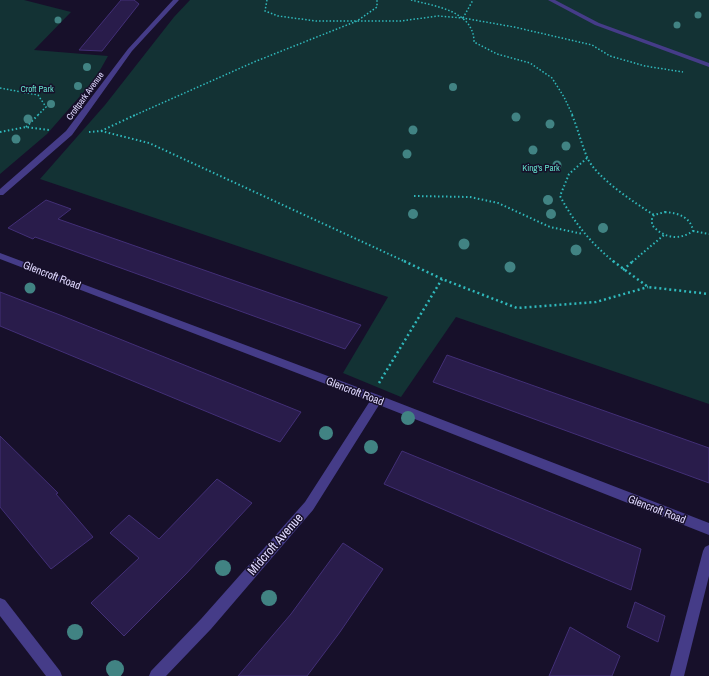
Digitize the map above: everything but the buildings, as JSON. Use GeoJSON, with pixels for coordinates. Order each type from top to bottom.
{"type":"FeatureCollection","features":[{"type":"Feature","properties":{"kind":"street","name":"Croftpark Avenue"},"geometry":{"type":"LineString","coordinates":[[0,193],[69,134],[130,50],[176,0]]}},
{"type":"Feature","properties":{"kind":"street"},"geometry":{"type":"LineString","coordinates":[[551,0],[597,24],[709,65]]}},
{"type":"Feature","properties":{"kind":"street","name":"Glencroft Road"},"geometry":{"type":"LineString","coordinates":[[0,256],[374,398],[709,529]]}},
{"type":"Feature","properties":{"kind":"street","name":"Midcroft Avenue"},"geometry":{"type":"LineString","coordinates":[[156,676],[206,624],[309,506],[374,398]]}},
{"type":"Feature","properties":{"kind":"street"},"geometry":{"type":"LineString","coordinates":[[677,676],[709,551]]}},
{"type":"Feature","properties":{"kind":"street"},"geometry":{"type":"LineString","coordinates":[[0,605],[56,676]]}},
{"type":"Feature","properties":{"kind":"path"},"geometry":{"type":"LineString","coordinates":[[267,0],[265,11],[278,16],[316,21],[401,21],[438,16],[463,18],[514,27],[592,45],[610,56],[645,66],[689,72]]}},
{"type":"Feature","properties":{"kind":"path"},"geometry":{"type":"LineString","coordinates":[[377,0],[377,7],[357,21],[254,62],[101,131],[149,143],[442,279],[518,308],[596,302],[648,287],[709,294]]}},
{"type":"Feature","properties":{"kind":"path"},"geometry":{"type":"LineString","coordinates":[[411,0],[439,8],[463,18],[472,28],[474,42],[497,54],[530,63],[552,78],[564,97],[574,119],[587,158],[599,174],[630,199],[654,215],[665,212],[679,214],[689,220],[692,224],[693,231]]}},
{"type":"Feature","properties":{"kind":"path"},"geometry":{"type":"LineString","coordinates":[[463,18],[473,0]]}},
{"type":"Feature","properties":{"kind":"path"},"geometry":{"type":"LineString","coordinates":[[0,88],[38,95],[46,107],[26,127]]}},
{"type":"Feature","properties":{"kind":"path"},"geometry":{"type":"LineString","coordinates":[[0,132],[26,127],[69,134]]}},
{"type":"Feature","properties":{"kind":"path"},"geometry":{"type":"LineString","coordinates":[[587,158],[572,170],[566,179],[560,196],[570,215],[583,234],[593,245],[623,270],[648,287]]}},
{"type":"Feature","properties":{"kind":"path"},"geometry":{"type":"LineString","coordinates":[[414,196],[470,197],[498,203],[550,227],[583,234]]}},
{"type":"Feature","properties":{"kind":"path"},"geometry":{"type":"LineString","coordinates":[[654,215],[652,218],[652,225],[664,235],[672,237],[685,237],[693,231],[709,234]]}},
{"type":"Feature","properties":{"kind":"path"},"geometry":{"type":"LineString","coordinates":[[623,270],[664,235]]}},
{"type":"Feature","properties":{"kind":"path"},"geometry":{"type":"LineString","coordinates":[[374,398],[442,279]]}},
{"type":"Feature","properties":{"kind":"green space","name":"Croft Park"},"geometry":{"type":"Polygon","coordinates":[[[0,0],[24,0],[71,12],[34,50],[108,56],[95,79],[47,134],[0,174],[0,0]]]}},
{"type":"Feature","properties":{"kind":"green space","name":"King's Park"},"geometry":{"type":"Polygon","coordinates":[[[190,0],[709,0],[709,404],[456,317],[401,397],[343,373],[388,297],[40,179],[105,105],[174,17],[190,0]]]}}]}
